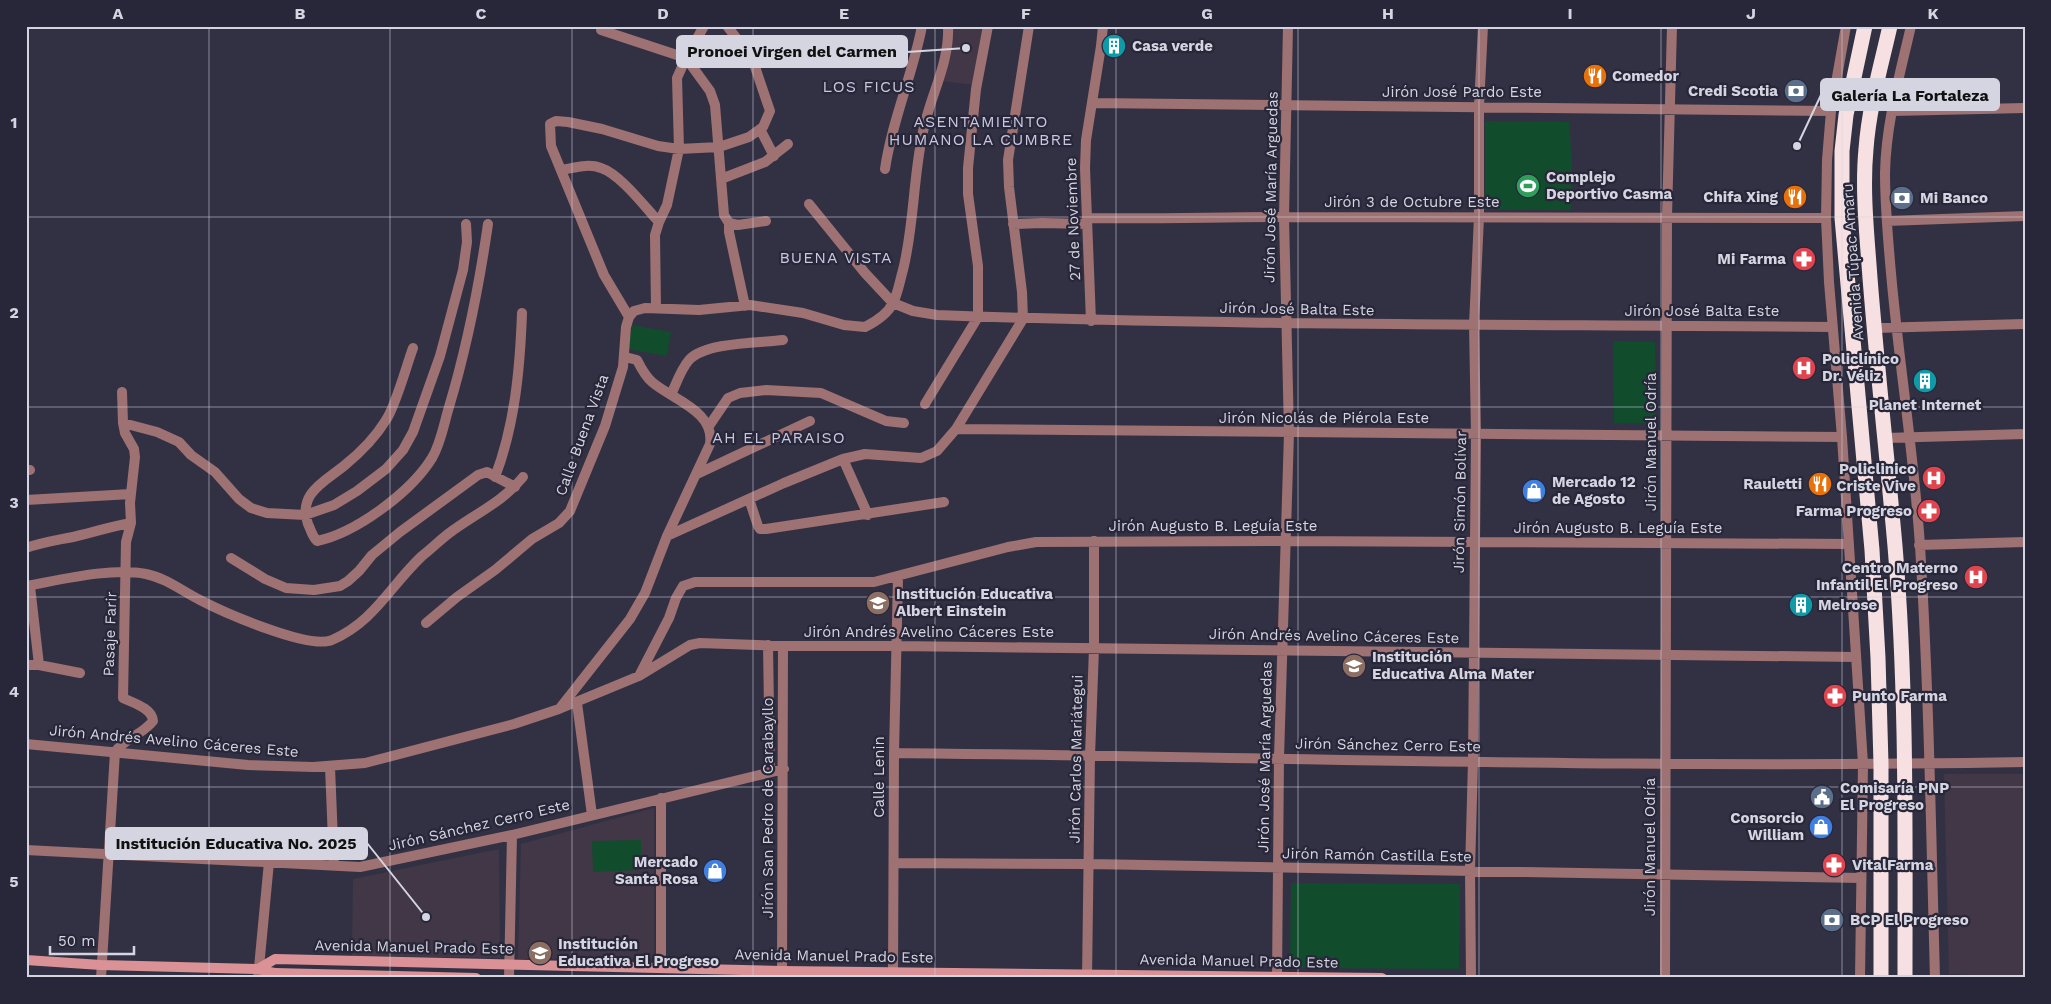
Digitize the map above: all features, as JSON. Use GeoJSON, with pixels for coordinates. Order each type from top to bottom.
{"type":"FeatureCollection","features":[{"type":"Feature","properties":{"kind":"highway","name":"Avenida Túpac Amaru"},"geometry":{"type":"LineString","coordinates":[[1865,26],[1846,116],[1842,150],[1842,218],[1872,550],[1878,658],[1881,764],[1881,978]]}},
{"type":"Feature","properties":{"kind":"highway","name":"Avenida Túpac Amaru"},"geometry":{"type":"LineString","coordinates":[[1890,26],[1870,116],[1866,148],[1865,194],[1874,328],[1895,547],[1902,658],[1905,764],[1905,978]]}},
{"type":"Feature","properties":{"kind":"street"},"geometry":{"type":"LineString","coordinates":[[656,308],[655,235],[658,222],[668,205],[679,149],[677,78],[704,26]]}},
{"type":"Feature","properties":{"kind":"street"},"geometry":{"type":"LineString","coordinates":[[727,26],[752,58],[770,111],[764,127],[750,137],[719,147],[679,149],[658,146],[602,129],[568,122],[556,121],[550,124],[551,146],[604,275],[629,317],[634,311],[645,308],[699,310],[745,306],[803,313],[844,324],[865,327],[888,310],[893,303],[908,251],[915,178],[922,135],[944,64],[949,40],[948,26]]}},
{"type":"Feature","properties":{"kind":"street"},"geometry":{"type":"LineString","coordinates":[[886,169],[907,80],[917,53],[922,26]]}},
{"type":"Feature","properties":{"kind":"street"},"geometry":{"type":"LineString","coordinates":[[925,404],[978,317],[978,266],[968,194],[968,168],[976,89],[988,26]]}},
{"type":"Feature","properties":{"kind":"street"},"geometry":{"type":"LineString","coordinates":[[667,536],[844,458],[865,454],[921,458],[938,451],[956,429],[1023,319],[1022,292],[1013,224],[1008,160],[1029,26]]}},
{"type":"Feature","properties":{"kind":"street","name":"27 de Noviembre"},"geometry":{"type":"LineString","coordinates":[[1091,321],[1085,168],[1103,26]]}},
{"type":"Feature","properties":{"kind":"street","name":"Jirón José María Arguedas"},"geometry":{"type":"LineString","coordinates":[[1277,977],[1278,758],[1288,433],[1284,217],[1288,26]]}},
{"type":"Feature","properties":{"kind":"street","name":"Jirón Simón Bolívar"},"geometry":{"type":"LineString","coordinates":[[1471,978],[1470,871],[1476,434],[1474,325],[1479,217],[1479,106],[1482,26]]}},
{"type":"Feature","properties":{"kind":"street","name":"Jirón Manuel Odría"},"geometry":{"type":"LineString","coordinates":[[1665,978],[1664,764],[1667,216],[1672,26]]}},
{"type":"Feature","properties":{"kind":"street","name":"Avenida Túpac Amaru"},"geometry":{"type":"LineString","coordinates":[[1846,26],[1832,111],[1827,160],[1826,218],[1863,764],[1860,978]]}},
{"type":"Feature","properties":{"kind":"street"},"geometry":{"type":"LineString","coordinates":[[1911,26],[1892,111],[1885,171],[1887,221],[1896,327],[1910,437],[1920,545],[1930,763],[1934,978]]}},
{"type":"Feature","properties":{"kind":"street"},"geometry":{"type":"LineString","coordinates":[[601,30],[686,58],[710,91],[715,105],[724,215],[729,223],[728,232],[745,306]]}},
{"type":"Feature","properties":{"kind":"street","name":"Jirón José Pardo Este"},"geometry":{"type":"LineString","coordinates":[[1092,103],[1832,111]]}},
{"type":"Feature","properties":{"kind":"street"},"geometry":{"type":"LineString","coordinates":[[1892,111],[2025,108]]}},
{"type":"Feature","properties":{"kind":"street"},"geometry":{"type":"LineString","coordinates":[[760,129],[774,156]]}},
{"type":"Feature","properties":{"kind":"street"},"geometry":{"type":"LineString","coordinates":[[721,179],[755,168],[788,144]]}},
{"type":"Feature","properties":{"kind":"street"},"geometry":{"type":"LineString","coordinates":[[562,170],[580,166],[601,168],[631,191],[658,222]]}},
{"type":"Feature","properties":{"kind":"street","name":"Jirón José Balta Este"},"geometry":{"type":"LineString","coordinates":[[809,204],[872,281],[893,303],[912,311],[937,316],[1285,324],[1832,327]]}},
{"type":"Feature","properties":{"kind":"street","name":"Jirón 3 de Octubre Este"},"geometry":{"type":"LineString","coordinates":[[1013,224],[1284,217],[1667,216],[1826,218]]}},
{"type":"Feature","properties":{"kind":"street"},"geometry":{"type":"LineString","coordinates":[[1887,221],[2025,216]]}},
{"type":"Feature","properties":{"kind":"street"},"geometry":{"type":"LineString","coordinates":[[729,223],[738,225],[766,221]]}},
{"type":"Feature","properties":{"kind":"street"},"geometry":{"type":"LineString","coordinates":[[122,392],[123,423],[157,432],[179,442],[191,455],[215,472],[239,499],[250,508],[267,513],[305,515],[334,505],[357,491],[386,469],[403,450],[413,432],[440,356],[463,270],[467,242],[466,224]]}},
{"type":"Feature","properties":{"kind":"street"},"geometry":{"type":"LineString","coordinates":[[412,348],[388,418],[373,440],[344,466],[326,478],[307,500],[305,515],[313,537],[317,541],[336,536],[370,517],[407,488],[432,457],[463,360],[482,268],[488,224]]}},
{"type":"Feature","properties":{"kind":"street"},"geometry":{"type":"LineString","coordinates":[[495,477],[505,450],[520,369],[522,313]]}},
{"type":"Feature","properties":{"kind":"street","name":"Calle Buena Vista"},"geometry":{"type":"LineString","coordinates":[[426,623],[532,539],[559,524],[570,511],[605,426],[623,367],[626,327],[629,317]]}},
{"type":"Feature","properties":{"kind":"street"},"geometry":{"type":"LineString","coordinates":[[1874,328],[2025,324]]}},
{"type":"Feature","properties":{"kind":"street"},"geometry":{"type":"LineString","coordinates":[[671,395],[688,361],[698,353],[716,348],[783,340]]}},
{"type":"Feature","properties":{"kind":"street"},"geometry":{"type":"LineString","coordinates":[[559,709],[630,620],[645,593],[667,536],[710,444],[709,426],[692,409],[652,382],[636,360],[624,356]]}},
{"type":"Feature","properties":{"kind":"street"},"geometry":{"type":"LineString","coordinates":[[709,426],[728,398],[740,393],[766,390],[821,393],[886,421],[904,422]]}},
{"type":"Feature","properties":{"kind":"street"},"geometry":{"type":"LineString","coordinates":[[697,474],[810,421]]}},
{"type":"Feature","properties":{"kind":"street","name":"Pasaje Farir"},"geometry":{"type":"LineString","coordinates":[[116,752],[121,743],[147,730],[153,721],[153,716],[149,712],[123,698],[126,542],[131,523],[131,494],[135,457],[134,449],[125,433],[123,423]]}},
{"type":"Feature","properties":{"kind":"street","name":"Jirón Nicolás de Piérola Este"},"geometry":{"type":"LineString","coordinates":[[956,429],[1842,437]]}},
{"type":"Feature","properties":{"kind":"street"},"geometry":{"type":"LineString","coordinates":[[1884,438],[2025,434]]}},
{"type":"Feature","properties":{"kind":"street"},"geometry":{"type":"LineString","coordinates":[[844,458],[868,515]]}},
{"type":"Feature","properties":{"kind":"street"},"geometry":{"type":"LineString","coordinates":[[231,558],[286,588],[314,590],[340,586],[359,571],[372,555],[400,532],[478,475],[487,472],[515,487]]}},
{"type":"Feature","properties":{"kind":"street"},"geometry":{"type":"LineString","coordinates":[[39,665],[28,586],[56,579],[126,571],[153,575],[226,613],[279,632],[318,642],[330,641],[364,621],[376,610],[390,590],[421,558],[448,534],[515,487],[523,477]]}},
{"type":"Feature","properties":{"kind":"street"},"geometry":{"type":"LineString","coordinates":[[26,500],[131,494]]}},
{"type":"Feature","properties":{"kind":"street"},"geometry":{"type":"LineString","coordinates":[[749,499],[760,529],[868,515],[944,502]]}},
{"type":"Feature","properties":{"kind":"street"},"geometry":{"type":"LineString","coordinates":[[26,548],[49,540],[77,536],[131,523]]}},
{"type":"Feature","properties":{"kind":"street","name":"Jirón Carlos Mariátegui"},"geometry":{"type":"LineString","coordinates":[[1087,976],[1090,756],[1094,648],[1094,541]]}},
{"type":"Feature","properties":{"kind":"street","name":"Jirón Augusto B. Leguía Este"},"geometry":{"type":"LineString","coordinates":[[639,676],[683,586],[695,582],[874,582],[1018,544],[1036,542],[1285,541],[1848,544]]}},
{"type":"Feature","properties":{"kind":"street"},"geometry":{"type":"LineString","coordinates":[[1920,545],[2025,542]]}},
{"type":"Feature","properties":{"kind":"street","name":"Calle Lenin"},"geometry":{"type":"LineString","coordinates":[[893,975],[894,754],[898,577]]}},
{"type":"Feature","properties":{"kind":"street","name":"Jirón Andrés Avelino Cáceres Este"},"geometry":{"type":"LineString","coordinates":[[26,744],[248,766],[330,767],[365,763],[514,724],[559,709],[639,676],[690,645],[700,643],[784,646],[1856,657]]}},
{"type":"Feature","properties":{"kind":"street","name":"Jirón San Pedro de Carabayllo"},"geometry":{"type":"LineString","coordinates":[[768,645],[770,772]]}},
{"type":"Feature","properties":{"kind":"street","name":"Jirón San Pedro de Carabayllo"},"geometry":{"type":"LineString","coordinates":[[782,971],[784,646]]}},
{"type":"Feature","properties":{"kind":"street"},"geometry":{"type":"LineString","coordinates":[[26,665],[39,665],[80,673]]}},
{"type":"Feature","properties":{"kind":"street"},"geometry":{"type":"LineString","coordinates":[[577,702],[592,815]]}},
{"type":"Feature","properties":{"kind":"street"},"geometry":{"type":"LineString","coordinates":[[100,978],[116,752]]}},
{"type":"Feature","properties":{"kind":"street","name":"Jirón Sánchez Cerro Este"},"geometry":{"type":"LineString","coordinates":[[894,754],[1664,764],[2025,762]]}},
{"type":"Feature","properties":{"kind":"street"},"geometry":{"type":"LineString","coordinates":[[330,767],[334,865]]}},
{"type":"Feature","properties":{"kind":"street","name":"Jirón Sánchez Cerro Este"},"geometry":{"type":"LineString","coordinates":[[26,850],[360,867],[512,834],[784,769]]}},
{"type":"Feature","properties":{"kind":"street"},"geometry":{"type":"LineString","coordinates":[[661,798],[661,967]]}},
{"type":"Feature","properties":{"kind":"street"},"geometry":{"type":"LineString","coordinates":[[509,978],[512,834]]}},
{"type":"Feature","properties":{"kind":"street"},"geometry":{"type":"LineString","coordinates":[[258,973],[269,862]]}},
{"type":"Feature","properties":{"kind":"street","name":"Jirón Ramón Castilla Este"},"geometry":{"type":"LineString","coordinates":[[894,863],[1089,864],[1861,878]]}},
{"type":"Feature","properties":{"kind":"street","name":"Avenida Manuel Prado Este"},"geometry":{"type":"LineString","coordinates":[[258,973],[275,959],[661,967],[703,973],[782,971],[893,975],[1382,978]]}},
{"type":"Feature","properties":{"kind":"street","name":"Avenida Manuel Prado Este"},"geometry":{"type":"LineString","coordinates":[[26,960],[258,973],[476,978]]}},
{"type":"Feature","properties":{"kind":"shaded area"},"geometry":{"type":"Polygon","coordinates":[[[953,26],[985,26],[974,85],[943,81],[953,26]]]}},
{"type":"Feature","properties":{"kind":"shaded area"},"geometry":{"type":"Polygon","coordinates":[[[1944,774],[2025,774],[2025,977],[1949,974],[1944,774]]]}},
{"type":"Feature","properties":{"kind":"shaded area"},"geometry":{"type":"Polygon","coordinates":[[[654,808],[654,958],[518,959],[521,844],[654,808]]]}},
{"type":"Feature","properties":{"kind":"shaded area"},"geometry":{"type":"Polygon","coordinates":[[[499,849],[500,958],[352,956],[353,879],[499,849]]]}},
{"type":"Feature","properties":{"kind":"green space","name":"Complejo Deportivo Casma"},"geometry":{"type":"Polygon","coordinates":[[[1485,121],[1569,122],[1572,163],[1571,210],[1485,210],[1485,121]]]}},
{"type":"Feature","properties":{"kind":"green space"},"geometry":{"type":"Polygon","coordinates":[[[632,325],[671,332],[667,356],[627,349],[632,325]]]}},
{"type":"Feature","properties":{"kind":"green space"},"geometry":{"type":"Polygon","coordinates":[[[1613,341],[1655,342],[1656,423],[1614,423],[1613,341]]]}},
{"type":"Feature","properties":{"kind":"green space"},"geometry":{"type":"Polygon","coordinates":[[[641,840],[641,870],[593,872],[592,841],[641,840]]]}},
{"type":"Feature","properties":{"kind":"green space"},"geometry":{"type":"Polygon","coordinates":[[[1291,883],[1460,884],[1459,969],[1290,968],[1291,883]]]}},
{"type":"Feature","properties":{"kind":"place","name":"Casa verde"},"geometry":{"type":"Point","coordinates":[1114,46]}},
{"type":"Feature","properties":{"kind":"place","name":"Pronoei Virgen del Carmen"},"geometry":{"type":"Point","coordinates":[966,48]}},
{"type":"Feature","properties":{"kind":"place","name":"Comedor"},"geometry":{"type":"Point","coordinates":[1595,76]}},
{"type":"Feature","properties":{"kind":"place","name":"Credi Scotia"},"geometry":{"type":"Point","coordinates":[1796,91]}},
{"type":"Feature","properties":{"kind":"place","name":"Galería La Fortaleza"},"geometry":{"type":"Point","coordinates":[1797,146]}},
{"type":"Feature","properties":{"kind":"place","name":"Complejo Deportivo Casma"},"geometry":{"type":"Point","coordinates":[1528,186]}},
{"type":"Feature","properties":{"kind":"place","name":"Chifa Xing"},"geometry":{"type":"Point","coordinates":[1795,197]}},
{"type":"Feature","properties":{"kind":"place","name":"Mi Banco"},"geometry":{"type":"Point","coordinates":[1902,198]}},
{"type":"Feature","properties":{"kind":"place","name":"Mi Farma"},"geometry":{"type":"Point","coordinates":[1804,259]}},
{"type":"Feature","properties":{"kind":"place","name":"Policlínico Dr. Véliz"},"geometry":{"type":"Point","coordinates":[1804,368]}},
{"type":"Feature","properties":{"kind":"place","name":"Planet Internet"},"geometry":{"type":"Point","coordinates":[1925,381]}},
{"type":"Feature","properties":{"kind":"place","name":"Policlinico Criste Vive"},"geometry":{"type":"Point","coordinates":[1934,478]}},
{"type":"Feature","properties":{"kind":"place","name":"Rauletti"},"geometry":{"type":"Point","coordinates":[1820,484]}},
{"type":"Feature","properties":{"kind":"place","name":"Mercado 12 de Agosto"},"geometry":{"type":"Point","coordinates":[1534,491]}},
{"type":"Feature","properties":{"kind":"place","name":"Farma Progreso"},"geometry":{"type":"Point","coordinates":[1929,511]}},
{"type":"Feature","properties":{"kind":"place","name":"Centro Materno Infantil El Progreso"},"geometry":{"type":"Point","coordinates":[1976,577]}},
{"type":"Feature","properties":{"kind":"place","name":"Institución Educativa Albert Einstein"},"geometry":{"type":"Point","coordinates":[878,603]}},
{"type":"Feature","properties":{"kind":"place","name":"Melrose"},"geometry":{"type":"Point","coordinates":[1801,605]}},
{"type":"Feature","properties":{"kind":"place","name":"Institución Educativa Alma Mater"},"geometry":{"type":"Point","coordinates":[1354,666]}},
{"type":"Feature","properties":{"kind":"place","name":"Punto Farma"},"geometry":{"type":"Point","coordinates":[1835,696]}},
{"type":"Feature","properties":{"kind":"place","name":"Comisaría PNP El Progreso"},"geometry":{"type":"Point","coordinates":[1822,797]}},
{"type":"Feature","properties":{"kind":"place","name":"Consorcio William"},"geometry":{"type":"Point","coordinates":[1821,827]}},
{"type":"Feature","properties":{"kind":"place","name":"VitalFarma"},"geometry":{"type":"Point","coordinates":[1834,865]}},
{"type":"Feature","properties":{"kind":"place","name":"Mercado Santa Rosa"},"geometry":{"type":"Point","coordinates":[715,871]}},
{"type":"Feature","properties":{"kind":"place","name":"Institución Educativa No. 2025"},"geometry":{"type":"Point","coordinates":[426,917]}},
{"type":"Feature","properties":{"kind":"place","name":"BCP El Progreso"},"geometry":{"type":"Point","coordinates":[1832,920]}},
{"type":"Feature","properties":{"kind":"place","name":"Institución Educativa El Progreso"},"geometry":{"type":"Point","coordinates":[540,953]}},
{"type":"Feature","properties":{"kind":"district","name":"LOS FICUS"},"geometry":{"type":"Point","coordinates":[869,86]}},
{"type":"Feature","properties":{"kind":"district","name":"ASENTAMIENTO HUMANO LA CUMBRE"},"geometry":{"type":"Point","coordinates":[981,130]}},
{"type":"Feature","properties":{"kind":"district","name":"BUENA VISTA"},"geometry":{"type":"Point","coordinates":[836,257]}},
{"type":"Feature","properties":{"kind":"district","name":"AH EL PARAISO"},"geometry":{"type":"Point","coordinates":[779,437]}}]}
